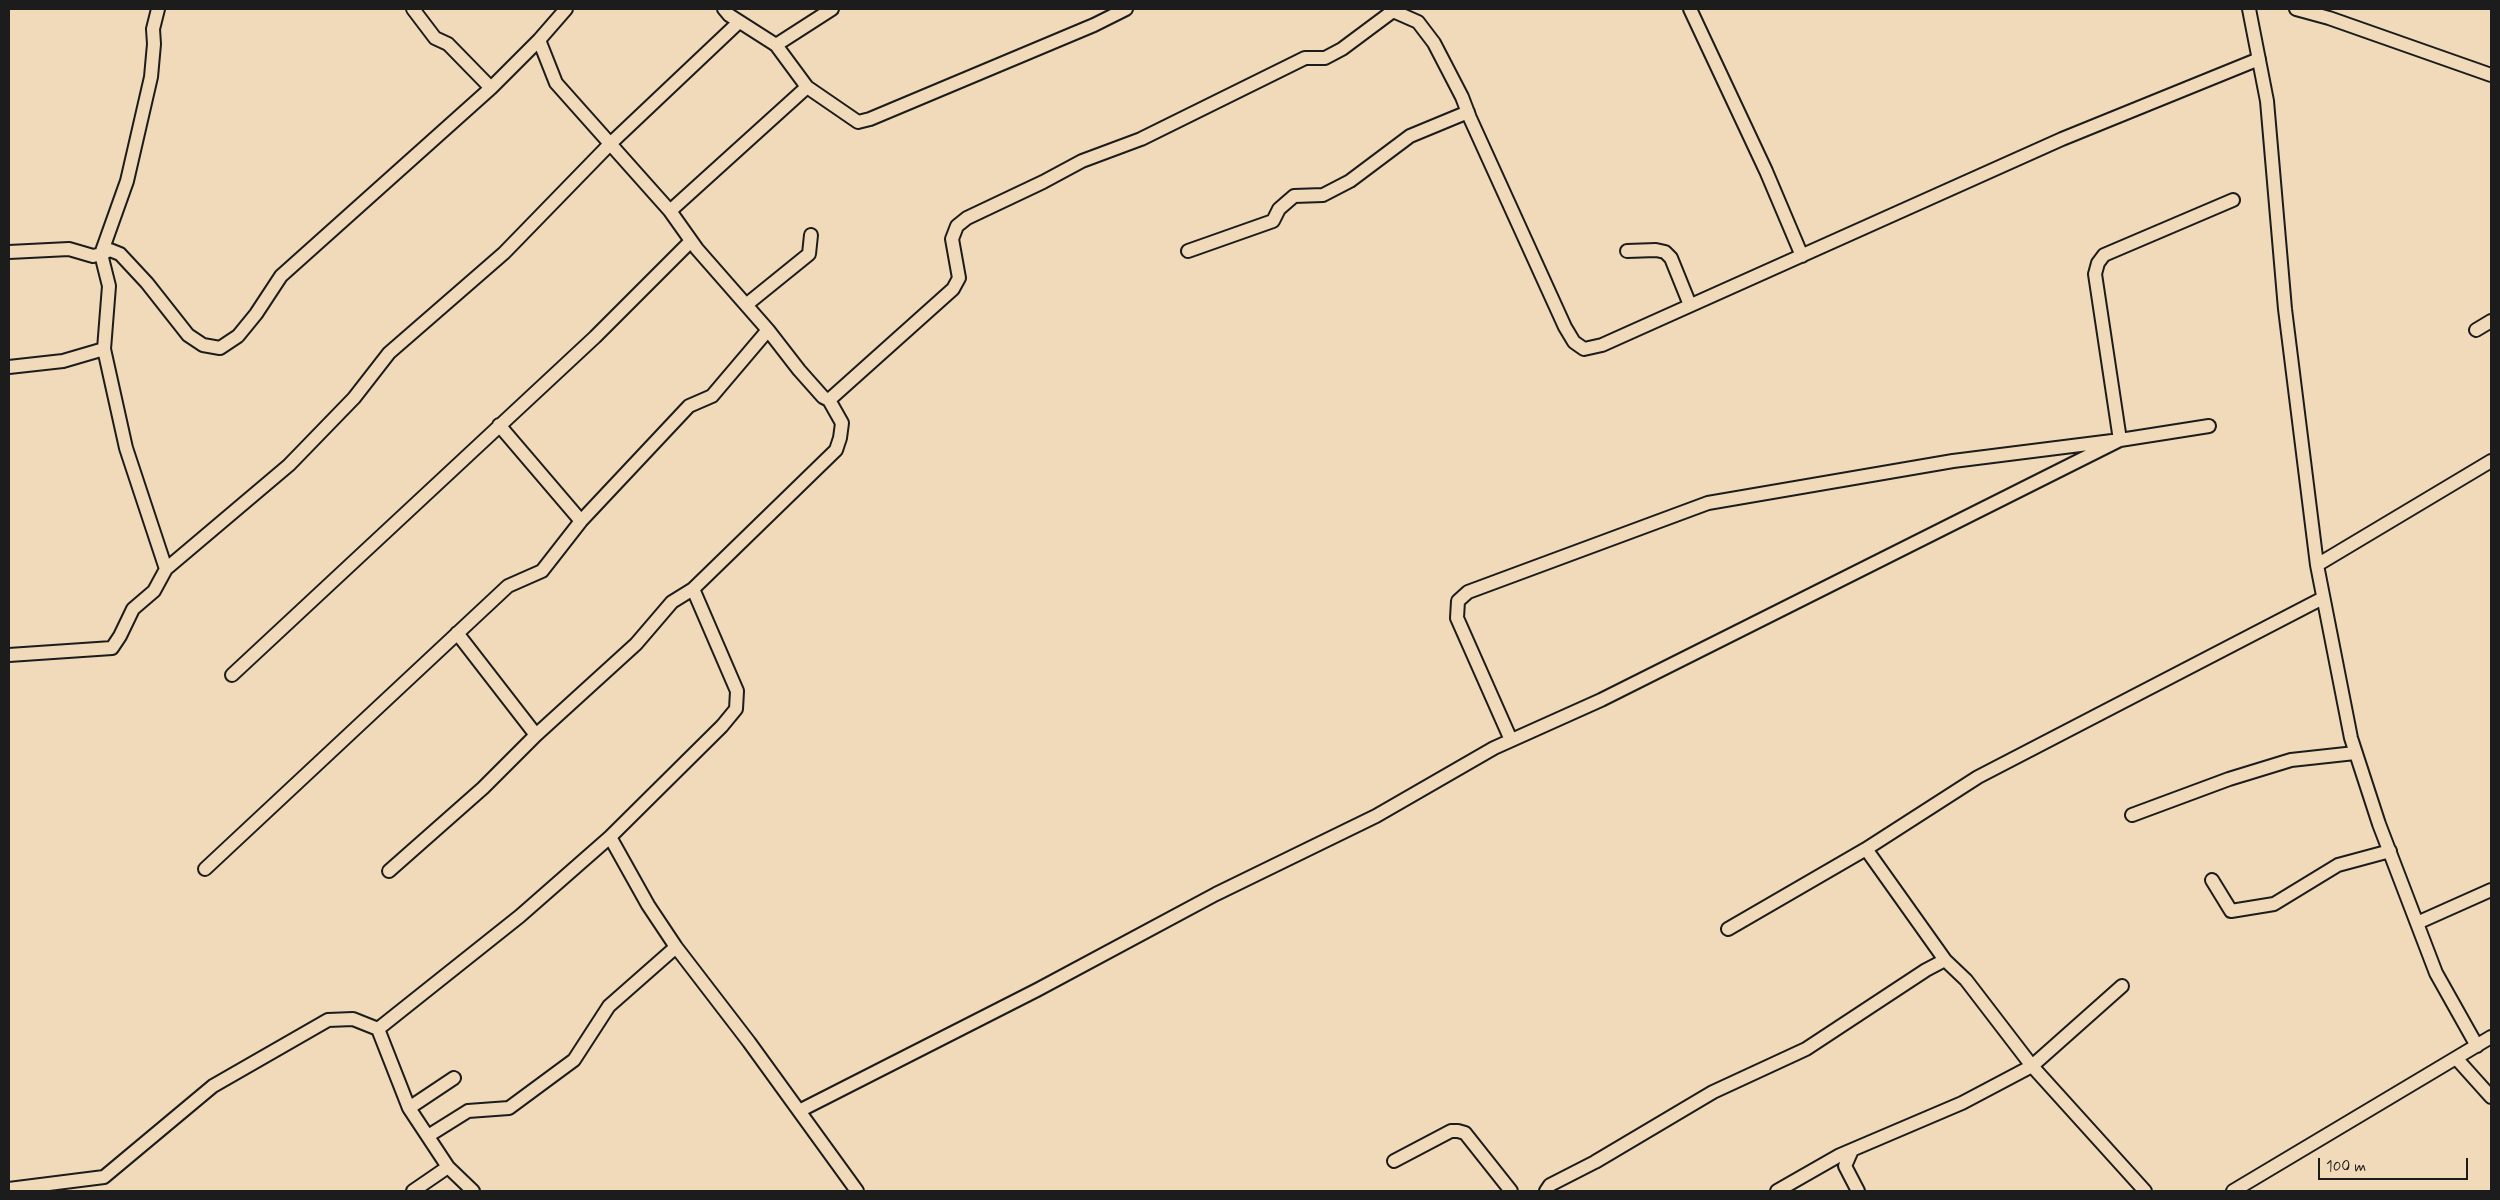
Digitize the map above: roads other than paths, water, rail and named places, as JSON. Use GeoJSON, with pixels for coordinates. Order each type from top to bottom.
{"type":"FeatureCollection","features":[{"type":"Feature","properties":{"kind":"street"},"geometry":{"type":"LineString","coordinates":[[158,9],[153,29],[154,44],[151,76],[134,153],[127,181],[101,254],[109,286],[104,349],[126,448],[166,569]]}},
{"type":"Feature","properties":{"kind":"street"},"geometry":{"type":"LineString","coordinates":[[413,9],[435,38],[448,44],[492,88]]}},
{"type":"Feature","properties":{"kind":"street"},"geometry":{"type":"LineString","coordinates":[[9,252],[69,249],[93,256],[110,250],[120,254],[147,283],[188,335],[203,345],[220,348],[244,328],[282,276],[492,88],[566,9]]}},
{"type":"Feature","properties":{"kind":"street"},"geometry":{"type":"LineString","coordinates":[[724,9],[739,22],[776,45],[807,87],[858,122],[870,119],[1094,26],[1126,9]]}},
{"type":"Feature","properties":{"kind":"street"},"geometry":{"type":"LineString","coordinates":[[776,45],[832,9]]}},
{"type":"Feature","properties":{"kind":"street"},"geometry":{"type":"LineString","coordinates":[[1690,9],[1766,171],[1802,256]]}},
{"type":"Feature","properties":{"kind":"street"},"geometry":{"type":"LineString","coordinates":[[2250,9],[2267,101],[2285,309],[2317,565],[2351,738],[2390,851],[2436,973],[2478,1046]]}},
{"type":"Feature","properties":{"kind":"street"},"geometry":{"type":"LineString","coordinates":[[2296,9],[2329,18],[2491,75]]}},
{"type":"Feature","properties":{"kind":"street"},"geometry":{"type":"LineString","coordinates":[[830,400],[953,289],[959,278],[952,239],[957,226],[967,218],[1082,161],[1141,139],[1305,58],[1325,58],[1342,49],[1393,10],[1418,22],[1434,43],[1462,97],[1514,216],[1574,342],[1584,349],[1602,345],[2062,139],[2259,58]]}},
{"type":"Feature","properties":{"kind":"street"},"geometry":{"type":"LineString","coordinates":[[9,655],[112,648],[133,609],[154,591],[166,569],[289,465],[354,398],[389,353],[504,252],[610,144],[739,22]]}},
{"type":"Feature","properties":{"kind":"street"},"geometry":{"type":"LineString","coordinates":[[389,871],[483,788],[536,735],[636,644],[672,602],[693,589],[836,450],[842,423],[830,400],[823,397],[805,377],[768,330],[691,240],[670,211],[556,83],[539,40]]}},
{"type":"Feature","properties":{"kind":"street"},"geometry":{"type":"LineString","coordinates":[[670,211],[807,87]]}},
{"type":"Feature","properties":{"kind":"street"},"geometry":{"type":"LineString","coordinates":[[1188,251],[1273,221],[1279,209],[1294,196],[1322,195],[1350,180],[1410,136],[1468,112]]}},
{"type":"Feature","properties":{"kind":"street"},"geometry":{"type":"LineString","coordinates":[[2120,440],[2096,274],[2098,263],[2104,255],[2233,200]]}},
{"type":"Feature","properties":{"kind":"street"},"geometry":{"type":"LineString","coordinates":[[746,305],[810,254],[812,235]]}},
{"type":"Feature","properties":{"kind":"street"},"geometry":{"type":"LineString","coordinates":[[232,674],[595,337],[691,240]]}},
{"type":"Feature","properties":{"kind":"street"},"geometry":{"type":"LineString","coordinates":[[1626,251],[1656,250],[1665,252],[1671,258],[1690,305]]}},
{"type":"Feature","properties":{"kind":"street"},"geometry":{"type":"LineString","coordinates":[[2476,330],[2491,321]]}},
{"type":"Feature","properties":{"kind":"street"},"geometry":{"type":"LineString","coordinates":[[205,870],[508,586],[542,571],[581,521],[689,406],[712,396],[768,330]]}},
{"type":"Feature","properties":{"kind":"street"},"geometry":{"type":"LineString","coordinates":[[9,366],[63,361],[104,349]]}},
{"type":"Feature","properties":{"kind":"street"},"geometry":{"type":"LineString","coordinates":[[499,425],[581,521]]}},
{"type":"Feature","properties":{"kind":"street"},"geometry":{"type":"LineString","coordinates":[[1511,740],[1457,618],[1458,601],[1468,592],[1708,503],[1953,461],[2120,440],[2208,426]]}},
{"type":"Feature","properties":{"kind":"street"},"geometry":{"type":"LineString","coordinates":[[799,1111],[1037,990],[1216,894],[1376,816],[1494,748],[1600,700],[2120,440]]}},
{"type":"Feature","properties":{"kind":"street"},"geometry":{"type":"LineString","coordinates":[[2317,565],[2491,461]]}},
{"type":"Feature","properties":{"kind":"street"},"geometry":{"type":"LineString","coordinates":[[378,1029],[520,916],[610,837],[722,726],[736,709],[737,691],[693,589]]}},
{"type":"Feature","properties":{"kind":"street"},"geometry":{"type":"LineString","coordinates":[[1728,929],[1866,849],[1978,777],[2324,598]]}},
{"type":"Feature","properties":{"kind":"street"},"geometry":{"type":"LineString","coordinates":[[457,633],[536,735]]}},
{"type":"Feature","properties":{"kind":"street"},"geometry":{"type":"LineString","coordinates":[[2132,815],[2229,779],[2291,760],[2356,753]]}},
{"type":"Feature","properties":{"kind":"street"},"geometry":{"type":"LineString","coordinates":[[610,837],[648,905],[676,947],[799,1111],[856,1191]]}},
{"type":"Feature","properties":{"kind":"street"},"geometry":{"type":"LineString","coordinates":[[1866,849],[1945,960],[1966,980],[2032,1066],[2145,1191]]}},
{"type":"Feature","properties":{"kind":"street"},"geometry":{"type":"LineString","coordinates":[[2212,880],[2231,910],[2274,904],[2338,865],[2390,851]]}},
{"type":"Feature","properties":{"kind":"street"},"geometry":{"type":"LineString","coordinates":[[2417,923],[2491,890]]}},
{"type":"Feature","properties":{"kind":"street"},"geometry":{"type":"LineString","coordinates":[[428,1136],[468,1111],[509,1108],[574,1060],[609,1006],[676,947]]}},
{"type":"Feature","properties":{"kind":"street"},"geometry":{"type":"LineString","coordinates":[[1546,1191],[1550,1185],[1595,1162],[1713,1092],[1806,1049],[1926,970],[1945,960]]}},
{"type":"Feature","properties":{"kind":"street"},"geometry":{"type":"LineString","coordinates":[[1777,1191],[1852,1150],[1962,1103],[2032,1066],[2122,986]]}},
{"type":"Feature","properties":{"kind":"street"},"geometry":{"type":"LineString","coordinates":[[9,1189],[104,1177],[213,1086],[328,1020],[353,1019],[378,1029],[410,1108],[448,1166],[473,1191]]}},
{"type":"Feature","properties":{"kind":"street"},"geometry":{"type":"LineString","coordinates":[[2233,1191],[2256,1186],[2491,1037]]}},
{"type":"Feature","properties":{"kind":"street"},"geometry":{"type":"LineString","coordinates":[[2456,1058],[2491,1096]]}},
{"type":"Feature","properties":{"kind":"street"},"geometry":{"type":"LineString","coordinates":[[410,1108],[454,1078]]}},
{"type":"Feature","properties":{"kind":"street"},"geometry":{"type":"LineString","coordinates":[[1394,1161],[1451,1130],[1465,1133],[1511,1191]]}},
{"type":"Feature","properties":{"kind":"street"},"geometry":{"type":"LineString","coordinates":[[1852,1150],[1844,1166],[1858,1191]]}},
{"type":"Feature","properties":{"kind":"street"},"geometry":{"type":"LineString","coordinates":[[413,1191],[448,1166]]}}]}
